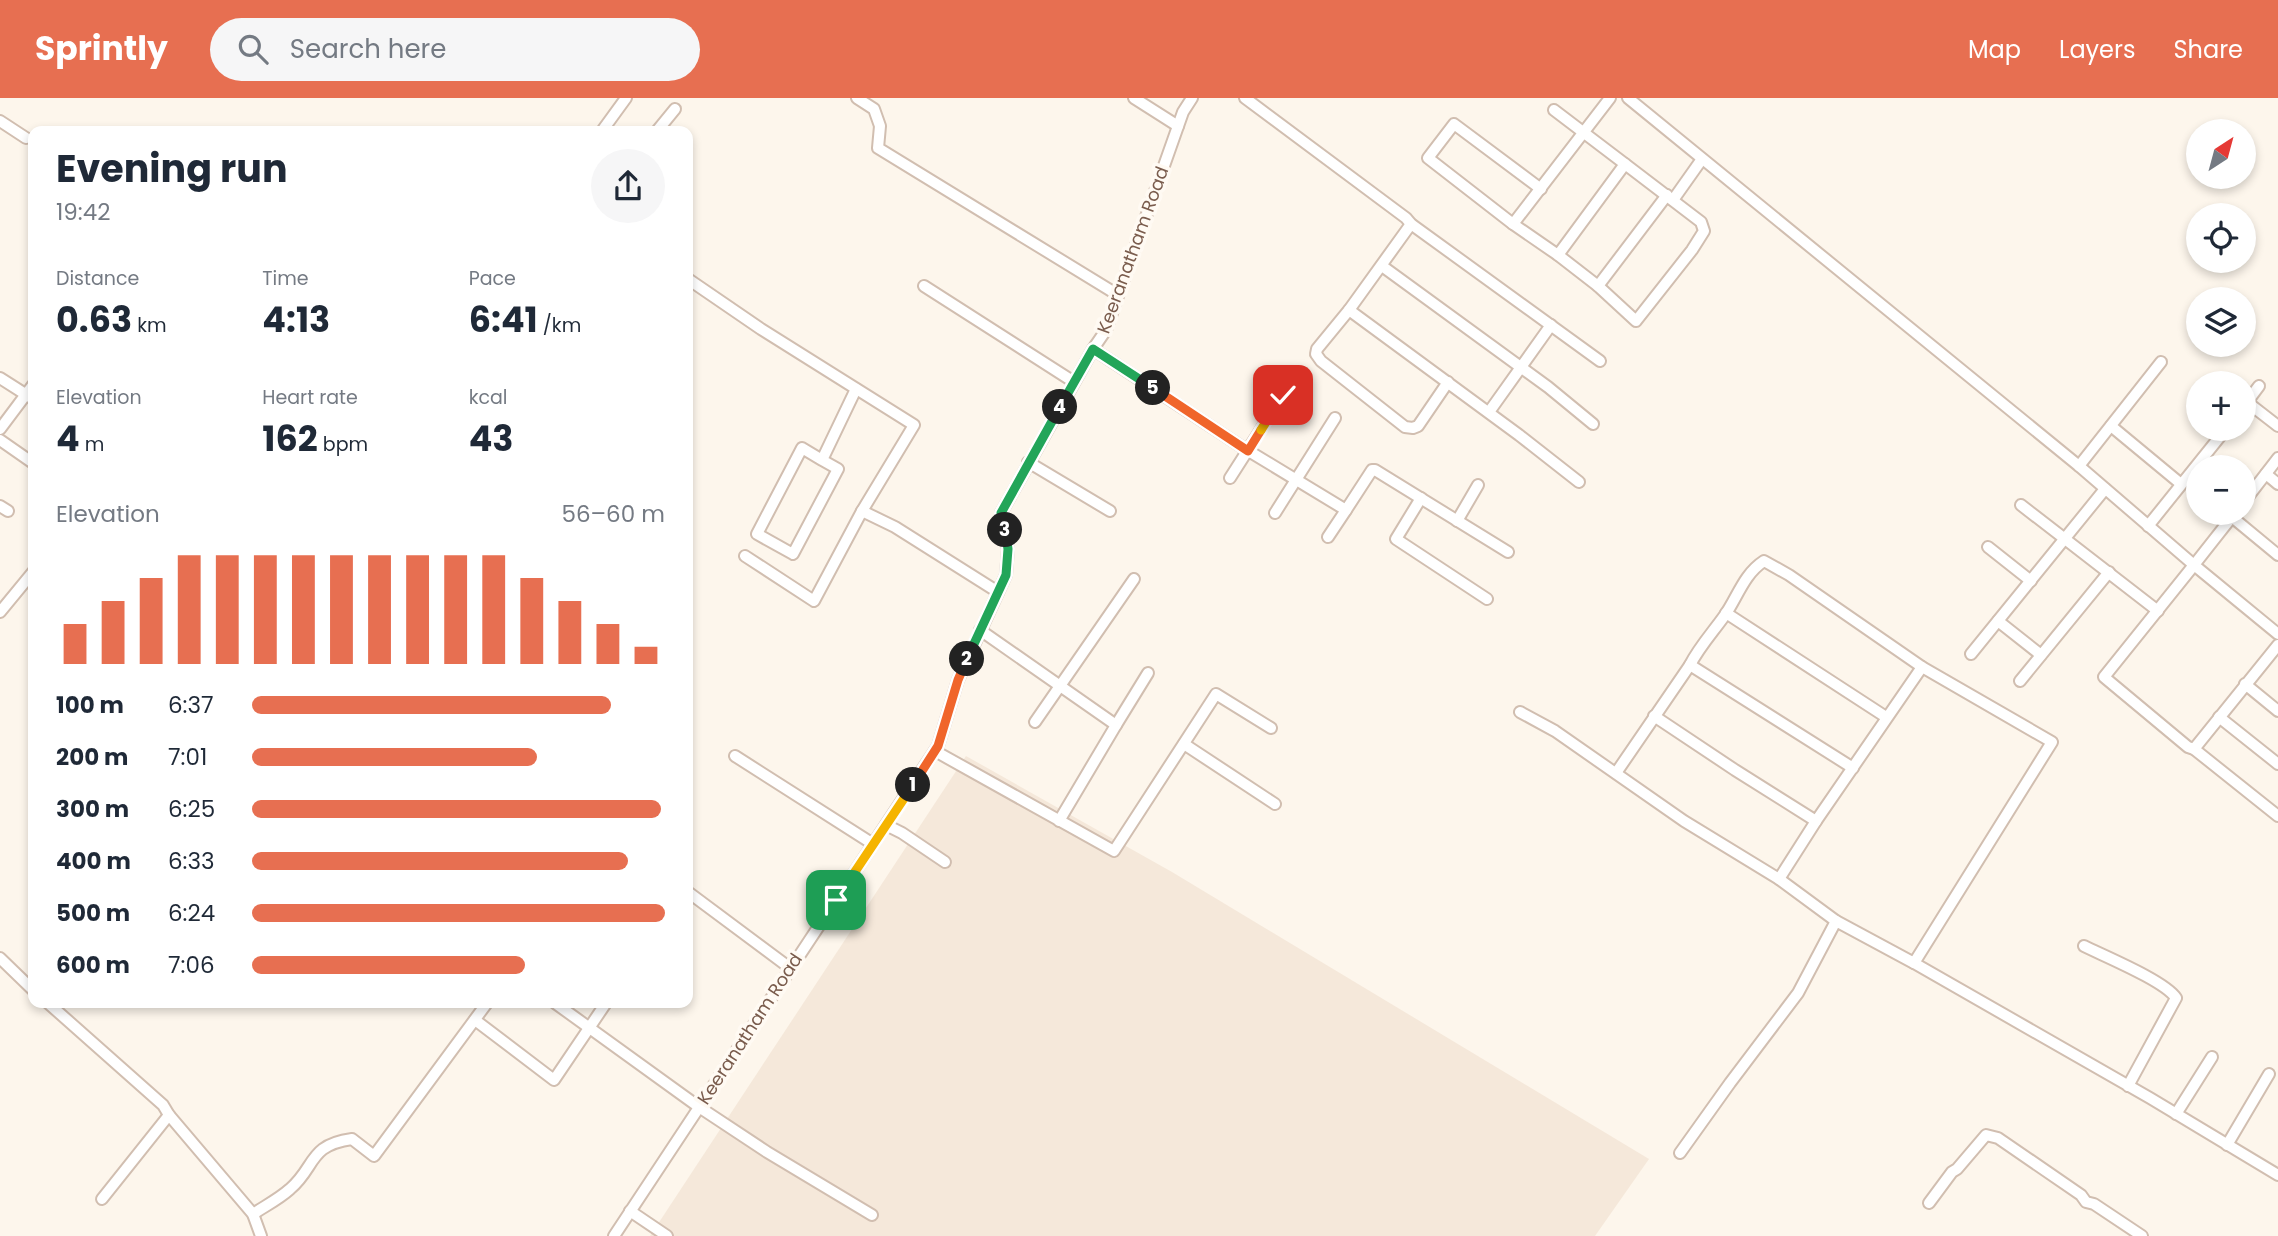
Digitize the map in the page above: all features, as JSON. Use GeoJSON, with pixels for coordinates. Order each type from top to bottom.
{"type":"FeatureCollection","features":[{"type":"Feature","properties":{"kind":"street"},"geometry":{"type":"LineString","coordinates":[[606,126],[626,98]]}},
{"type":"Feature","properties":{"kind":"street"},"geometry":{"type":"LineString","coordinates":[[857,98],[874,109],[880,126],[878,148],[1118,295]]}},
{"type":"Feature","properties":{"kind":"street"},"geometry":{"type":"LineString","coordinates":[[1134,98],[1178,126]]}},
{"type":"Feature","properties":{"kind":"street","name":"Keeranatham Road"},"geometry":{"type":"LineString","coordinates":[[614,1236],[935,751],[958,680],[1006,575],[1008,549],[1001,513],[1106,330],[1183,111],[1192,98]]}},
{"type":"Feature","properties":{"kind":"street"},"geometry":{"type":"LineString","coordinates":[[1245,98],[1411,224],[1600,361]]}},
{"type":"Feature","properties":{"kind":"street"},"geometry":{"type":"LineString","coordinates":[[1513,224],[1610,98]]}},
{"type":"Feature","properties":{"kind":"street"},"geometry":{"type":"LineString","coordinates":[[1628,98],[2079,466],[2278,634]]}},
{"type":"Feature","properties":{"kind":"street"},"geometry":{"type":"LineString","coordinates":[[661,126],[675,109]]}},
{"type":"Feature","properties":{"kind":"street"},"geometry":{"type":"LineString","coordinates":[[1541,189],[1454,124],[1428,158],[1598,286],[1636,321],[1704,231],[1701,222],[1554,110]]}},
{"type":"Feature","properties":{"kind":"street"},"geometry":{"type":"LineString","coordinates":[[0,121],[26,138]]}},
{"type":"Feature","properties":{"kind":"street"},"geometry":{"type":"LineString","coordinates":[[1598,286],[1702,159]]}},
{"type":"Feature","properties":{"kind":"street"},"geometry":{"type":"LineString","coordinates":[[1558,255],[1625,164]]}},
{"type":"Feature","properties":{"kind":"street"},"geometry":{"type":"LineString","coordinates":[[1411,224],[1349,310],[1317,349],[1316,354],[1321,361],[1405,427],[1418,426],[1448,382]]}},
{"type":"Feature","properties":{"kind":"street"},"geometry":{"type":"LineString","coordinates":[[1382,266],[1593,424]]}},
{"type":"Feature","properties":{"kind":"street"},"geometry":{"type":"LineString","coordinates":[[693,282],[761,329],[914,425],[862,511],[814,601],[745,556]]}},
{"type":"Feature","properties":{"kind":"street"},"geometry":{"type":"LineString","coordinates":[[924,286],[1074,382]]}},
{"type":"Feature","properties":{"kind":"street"},"geometry":{"type":"LineString","coordinates":[[1349,310],[1580,482]]}},
{"type":"Feature","properties":{"kind":"street"},"geometry":{"type":"LineString","coordinates":[[1489,412],[1550,325]]}},
{"type":"Feature","properties":{"kind":"street"},"geometry":{"type":"LineString","coordinates":[[1093,349],[1248,451],[1346,510]]}},
{"type":"Feature","properties":{"kind":"street"},"geometry":{"type":"LineString","coordinates":[[2079,466],[2161,362]]}},
{"type":"Feature","properties":{"kind":"street"},"geometry":{"type":"LineString","coordinates":[[0,377],[28,391]]}},
{"type":"Feature","properties":{"kind":"street"},"geometry":{"type":"LineString","coordinates":[[2256,390],[2259,386]]}},
{"type":"Feature","properties":{"kind":"street"},"geometry":{"type":"LineString","coordinates":[[822,460],[856,389]]}},
{"type":"Feature","properties":{"kind":"street"},"geometry":{"type":"LineString","coordinates":[[1230,478],[1283,395]]}},
{"type":"Feature","properties":{"kind":"street"},"geometry":{"type":"LineString","coordinates":[[0,429],[28,396]]}},
{"type":"Feature","properties":{"kind":"street"},"geometry":{"type":"LineString","coordinates":[[2256,411],[2278,426]]}},
{"type":"Feature","properties":{"kind":"street"},"geometry":{"type":"LineString","coordinates":[[1275,513],[1335,418]]}},
{"type":"Feature","properties":{"kind":"street"},"geometry":{"type":"LineString","coordinates":[[2111,426],[2181,484]]}},
{"type":"Feature","properties":{"kind":"street"},"geometry":{"type":"LineString","coordinates":[[0,440],[28,460]]}},
{"type":"Feature","properties":{"kind":"street"},"geometry":{"type":"LineString","coordinates":[[2148,526],[2215,441]]}},
{"type":"Feature","properties":{"kind":"street"},"geometry":{"type":"LineString","coordinates":[[802,448],[822,460],[838,469],[793,554],[757,534],[802,448]]}},
{"type":"Feature","properties":{"kind":"street"},"geometry":{"type":"LineString","coordinates":[[2256,487],[2278,458]]}},
{"type":"Feature","properties":{"kind":"street"},"geometry":{"type":"LineString","coordinates":[[1028,462],[1110,511]]}},
{"type":"Feature","properties":{"kind":"street"},"geometry":{"type":"LineString","coordinates":[[1328,537],[1372,470],[1508,552]]}},
{"type":"Feature","properties":{"kind":"street"},"geometry":{"type":"LineString","coordinates":[[2266,474],[2278,484]]}},
{"type":"Feature","properties":{"kind":"street"},"geometry":{"type":"LineString","coordinates":[[1457,521],[1478,485]]}},
{"type":"Feature","properties":{"kind":"street"},"geometry":{"type":"LineString","coordinates":[[1971,654],[2105,489]]}},
{"type":"Feature","properties":{"kind":"street"},"geometry":{"type":"LineString","coordinates":[[1421,498],[1396,539],[1487,599]]}},
{"type":"Feature","properties":{"kind":"street"},"geometry":{"type":"LineString","coordinates":[[2021,505],[2158,611]]}},
{"type":"Feature","properties":{"kind":"street"},"geometry":{"type":"LineString","coordinates":[[862,511],[895,527],[998,592]]}},
{"type":"Feature","properties":{"kind":"street"},"geometry":{"type":"LineString","coordinates":[[2226,525],[2104,677],[2188,747],[2278,816]]}},
{"type":"Feature","properties":{"kind":"street"},"geometry":{"type":"LineString","coordinates":[[2245,525],[2278,555]]}},
{"type":"Feature","properties":{"kind":"street"},"geometry":{"type":"LineString","coordinates":[[1988,547],[2031,581]]}},
{"type":"Feature","properties":{"kind":"street"},"geometry":{"type":"LineString","coordinates":[[1616,773],[1754,568],[1764,561],[1789,575],[1922,667],[2052,742],[1914,963]]}},
{"type":"Feature","properties":{"kind":"street"},"geometry":{"type":"LineString","coordinates":[[2020,681],[2109,572]]}},
{"type":"Feature","properties":{"kind":"street"},"geometry":{"type":"LineString","coordinates":[[0,612],[28,578]]}},
{"type":"Feature","properties":{"kind":"street"},"geometry":{"type":"LineString","coordinates":[[1035,722],[1134,579]]}},
{"type":"Feature","properties":{"kind":"street"},"geometry":{"type":"LineString","coordinates":[[1726,613],[1886,717]]}},
{"type":"Feature","properties":{"kind":"street"},"geometry":{"type":"LineString","coordinates":[[1998,621],[2041,655]]}},
{"type":"Feature","properties":{"kind":"street"},"geometry":{"type":"LineString","coordinates":[[980,630],[1116,725]]}},
{"type":"Feature","properties":{"kind":"street"},"geometry":{"type":"LineString","coordinates":[[2194,749],[2278,645]]}},
{"type":"Feature","properties":{"kind":"street"},"geometry":{"type":"LineString","coordinates":[[1690,665],[1853,768]]}},
{"type":"Feature","properties":{"kind":"street"},"geometry":{"type":"LineString","coordinates":[[1779,879],[1922,667]]}},
{"type":"Feature","properties":{"kind":"street"},"geometry":{"type":"LineString","coordinates":[[1059,821],[1148,673]]}},
{"type":"Feature","properties":{"kind":"street"},"geometry":{"type":"LineString","coordinates":[[2245,684],[2278,711]]}},
{"type":"Feature","properties":{"kind":"street"},"geometry":{"type":"LineString","coordinates":[[935,751],[1114,852],[1216,694],[1271,728]]}},
{"type":"Feature","properties":{"kind":"street"},"geometry":{"type":"LineString","coordinates":[[1520,712],[1555,731],[1684,821],[1779,879],[1836,921],[1914,963],[2278,1175]]}},
{"type":"Feature","properties":{"kind":"street"},"geometry":{"type":"LineString","coordinates":[[1654,716],[1816,821]]}},
{"type":"Feature","properties":{"kind":"street"},"geometry":{"type":"LineString","coordinates":[[2219,717],[2278,764]]}},
{"type":"Feature","properties":{"kind":"street"},"geometry":{"type":"LineString","coordinates":[[1184,744],[1275,804]]}},
{"type":"Feature","properties":{"kind":"street"},"geometry":{"type":"LineString","coordinates":[[735,756],[873,844]]}},
{"type":"Feature","properties":{"kind":"street"},"geometry":{"type":"LineString","coordinates":[[886,825],[944,862]]}},
{"type":"Feature","properties":{"kind":"street"},"geometry":{"type":"LineString","coordinates":[[693,896],[790,968]]}},
{"type":"Feature","properties":{"kind":"street"},"geometry":{"type":"LineString","coordinates":[[1680,1153],[1798,993],[1836,921]]}},
{"type":"Feature","properties":{"kind":"street"},"geometry":{"type":"LineString","coordinates":[[2084,946],[2137,972],[2176,998],[2128,1086]]}},
{"type":"Feature","properties":{"kind":"street"},"geometry":{"type":"LineString","coordinates":[[0,958],[28,985]]}},
{"type":"Feature","properties":{"kind":"street"},"geometry":{"type":"LineString","coordinates":[[54,1008],[163,1105],[253,1214],[261,1236]]}},
{"type":"Feature","properties":{"kind":"street"},"geometry":{"type":"LineString","coordinates":[[253,1214],[291,1188],[316,1153],[339,1140],[352,1139],[374,1156],[483,1008]]}},
{"type":"Feature","properties":{"kind":"street"},"geometry":{"type":"LineString","coordinates":[[562,1008],[766,1152],[872,1214]]}},
{"type":"Feature","properties":{"kind":"street"},"geometry":{"type":"LineString","coordinates":[[475,1020],[554,1080],[602,1008]]}},
{"type":"Feature","properties":{"kind":"street"},"geometry":{"type":"LineString","coordinates":[[2176,1114],[2212,1057]]}},
{"type":"Feature","properties":{"kind":"street"},"geometry":{"type":"LineString","coordinates":[[2227,1145],[2269,1074]]}},
{"type":"Feature","properties":{"kind":"street"},"geometry":{"type":"LineString","coordinates":[[102,1199],[169,1115]]}},
{"type":"Feature","properties":{"kind":"street"},"geometry":{"type":"LineString","coordinates":[[1929,1203],[1952,1172],[1986,1135],[1998,1138],[2081,1195],[2087,1202],[2142,1236]]}},
{"type":"Feature","properties":{"kind":"street"},"geometry":{"type":"LineString","coordinates":[[630,1211],[667,1236]]}},
{"type":"Feature","properties":{"kind":"shaded area"},"geometry":{"type":"Polygon","coordinates":[[[966,756],[1172,872],[1649,1159],[1595,1236],[650,1236],[966,756]]]}},
{"type":"Feature","properties":{"kind":"route"},"geometry":{"type":"LineString","coordinates":[[836,900],[938,746],[958,680],[1006,575],[1008,549],[1001,513],[1093,349],[1248,451],[1283,395]]}}]}
